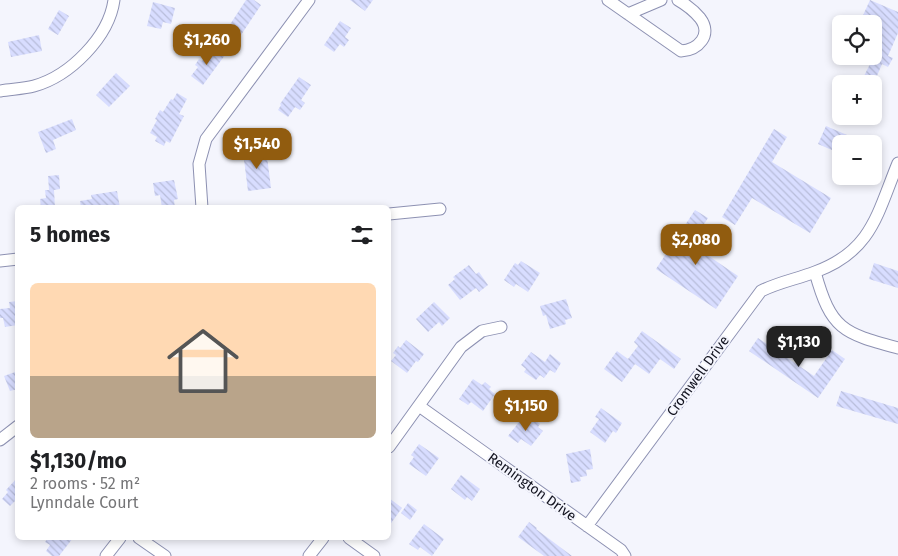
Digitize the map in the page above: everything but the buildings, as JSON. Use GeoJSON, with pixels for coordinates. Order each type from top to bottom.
{"type":"FeatureCollection","features":[{"type":"Feature","properties":{"kind":"street"},"geometry":{"type":"LineString","coordinates":[[0,91],[34,86],[56,77],[82,57],[100,36],[114,0]]}},
{"type":"Feature","properties":{"kind":"street"},"geometry":{"type":"LineString","coordinates":[[202,205],[199,164],[206,139],[309,0]]}},
{"type":"Feature","properties":{"kind":"street"},"geometry":{"type":"LineString","coordinates":[[608,0],[681,51],[688,51],[699,44],[704,29],[701,19],[678,0]]}},
{"type":"Feature","properties":{"kind":"street"},"geometry":{"type":"LineString","coordinates":[[628,14],[661,0]]}},
{"type":"Feature","properties":{"kind":"street","name":"Cromwell Drive"},"geometry":{"type":"LineString","coordinates":[[587,526],[761,292],[776,283],[815,272],[838,263],[853,252],[866,237],[898,163]]}},
{"type":"Feature","properties":{"kind":"street"},"geometry":{"type":"LineString","coordinates":[[391,214],[440,209]]}},
{"type":"Feature","properties":{"kind":"street"},"geometry":{"type":"LineString","coordinates":[[0,261],[15,259]]}},
{"type":"Feature","properties":{"kind":"street"},"geometry":{"type":"LineString","coordinates":[[815,272],[828,309],[840,325],[859,337],[898,348]]}},
{"type":"Feature","properties":{"kind":"street"},"geometry":{"type":"LineString","coordinates":[[391,445],[461,347],[482,331],[501,327]]}},
{"type":"Feature","properties":{"kind":"street","name":"Remington Drive"},"geometry":{"type":"LineString","coordinates":[[419,406],[623,553]]}},
{"type":"Feature","properties":{"kind":"street"},"geometry":{"type":"LineString","coordinates":[[0,440],[15,428]]}},
{"type":"Feature","properties":{"kind":"street"},"geometry":{"type":"LineString","coordinates":[[106,556],[118,540]]}},
{"type":"Feature","properties":{"kind":"street"},"geometry":{"type":"LineString","coordinates":[[142,540],[164,556]]}},
{"type":"Feature","properties":{"kind":"street"},"geometry":{"type":"LineString","coordinates":[[309,556],[321,540]]}},
{"type":"Feature","properties":{"kind":"street"},"geometry":{"type":"LineString","coordinates":[[352,540],[374,556]]}}]}
